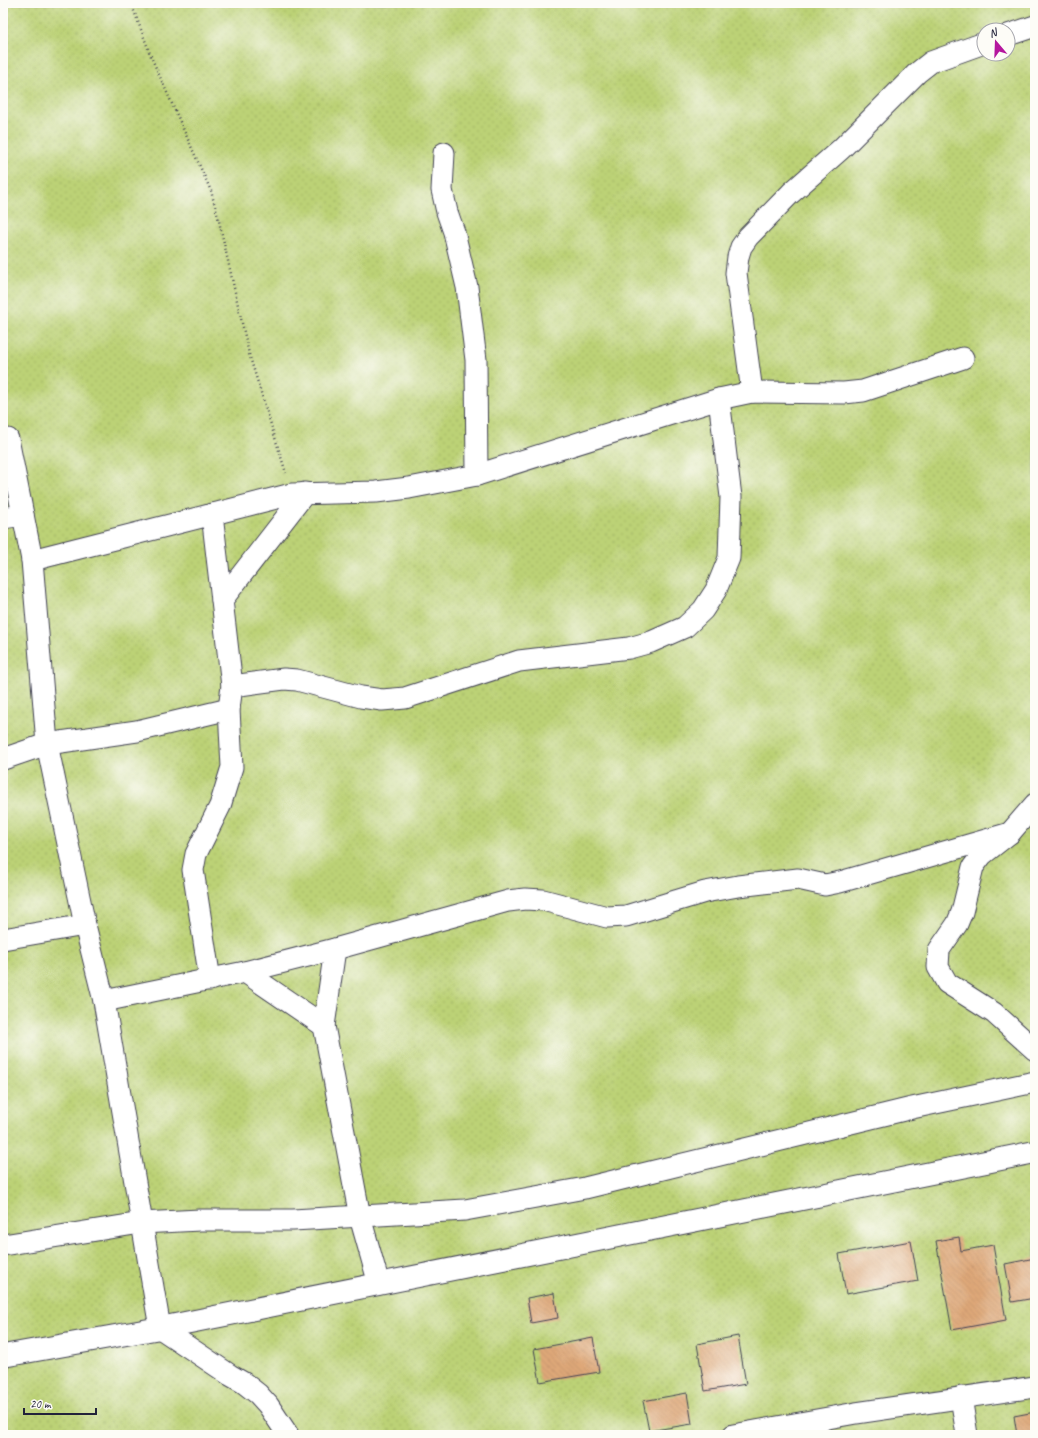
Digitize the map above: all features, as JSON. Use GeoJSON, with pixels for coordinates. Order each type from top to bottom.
{"type":"FeatureCollection","features":[{"type":"Feature","properties":{"kind":"street"},"geometry":{"type":"LineString","coordinates":[[1016,32],[1035,26]]}},
{"type":"Feature","properties":{"kind":"street"},"geometry":{"type":"LineString","coordinates":[[752,392],[736,273],[741,247],[791,193],[841,149],[917,73],[931,62],[976,46]]}},
{"type":"Feature","properties":{"kind":"street"},"geometry":{"type":"LineString","coordinates":[[444,153],[442,190],[446,212],[454,232],[467,287],[476,360],[477,475]]}},
{"type":"Feature","properties":{"kind":"street"},"geometry":{"type":"LineString","coordinates":[[32,560],[212,514],[299,494],[376,492],[409,488],[477,475],[720,399],[752,392],[844,393],[863,391],[962,358]]}},
{"type":"Feature","properties":{"kind":"street"},"geometry":{"type":"LineString","coordinates":[[232,686],[284,679],[297,680],[361,697],[382,700],[406,698],[519,661],[629,648],[651,642],[685,627],[703,610],[716,590],[729,558],[732,497],[720,399]]}},
{"type":"Feature","properties":{"kind":"street"},"geometry":{"type":"LineString","coordinates":[[8,439],[13,516],[32,560],[47,744],[85,925],[104,1001],[160,1328],[258,1394],[268,1405],[288,1435]]}},
{"type":"Feature","properties":{"kind":"street"},"geometry":{"type":"LineString","coordinates":[[222,600],[299,494]]}},
{"type":"Feature","properties":{"kind":"street"},"geometry":{"type":"LineString","coordinates":[[210,980],[193,870],[196,854],[220,806],[232,767],[229,709],[232,686],[212,514]]}},
{"type":"Feature","properties":{"kind":"street"},"geometry":{"type":"LineString","coordinates":[[3,759],[47,744],[137,731],[229,709]]}},
{"type":"Feature","properties":{"kind":"street"},"geometry":{"type":"LineString","coordinates":[[1035,804],[1010,833],[982,855],[973,867],[962,912],[957,924],[939,950],[938,967],[947,983],[994,1013],[1035,1050]]}},
{"type":"Feature","properties":{"kind":"street"},"geometry":{"type":"LineString","coordinates":[[104,1001],[245,972],[335,949],[508,901],[525,899],[543,900],[607,917],[626,916],[655,909],[705,892],[738,886],[798,878],[825,885],[840,882],[1010,833]]}},
{"type":"Feature","properties":{"kind":"street"},"geometry":{"type":"LineString","coordinates":[[3,939],[85,925]]}},
{"type":"Feature","properties":{"kind":"street"},"geometry":{"type":"LineString","coordinates":[[335,949],[324,1026],[360,1217],[378,1284]]}},
{"type":"Feature","properties":{"kind":"street"},"geometry":{"type":"LineString","coordinates":[[245,972],[324,1026]]}},
{"type":"Feature","properties":{"kind":"street"},"geometry":{"type":"LineString","coordinates":[[3,1245],[141,1223],[360,1217],[464,1210],[550,1195],[905,1110],[1035,1082]]}},
{"type":"Feature","properties":{"kind":"street"},"geometry":{"type":"LineString","coordinates":[[3,1356],[160,1328],[1035,1152]]}},
{"type":"Feature","properties":{"kind":"street"},"geometry":{"type":"LineString","coordinates":[[733,1435],[961,1397],[1035,1387]]}},
{"type":"Feature","properties":{"kind":"street"},"geometry":{"type":"LineString","coordinates":[[961,1397],[967,1435]]}},
{"type":"Feature","properties":{"kind":"path"},"geometry":{"type":"LineString","coordinates":[[131,3],[152,59],[211,191],[249,354],[299,494]]}},
{"type":"Feature","properties":{"kind":"green space"},"geometry":{"type":"Polygon","coordinates":[[[3,3],[1035,3],[1035,1435],[3,1435],[3,3]]]}},
{"type":"Feature","properties":{"kind":"building"},"geometry":{"type":"Polygon","coordinates":[[[959,1237],[961,1251],[993,1245],[1006,1320],[952,1330],[936,1241],[959,1237]]]}},
{"type":"Feature","properties":{"kind":"building"},"geometry":{"type":"Polygon","coordinates":[[[911,1241],[918,1281],[846,1294],[839,1254],[911,1241]]]}},
{"type":"Feature","properties":{"kind":"building"},"geometry":{"type":"Polygon","coordinates":[[[1035,1258],[1035,1298],[1012,1302],[1005,1264],[1035,1258]]]}},
{"type":"Feature","properties":{"kind":"building"},"geometry":{"type":"Polygon","coordinates":[[[554,1293],[558,1318],[531,1323],[527,1298],[554,1293]]]}},
{"type":"Feature","properties":{"kind":"building"},"geometry":{"type":"Polygon","coordinates":[[[738,1336],[746,1384],[705,1391],[697,1344],[738,1336]]]}},
{"type":"Feature","properties":{"kind":"building"},"geometry":{"type":"Polygon","coordinates":[[[593,1338],[599,1372],[540,1382],[534,1349],[593,1338]]]}},
{"type":"Feature","properties":{"kind":"building"},"geometry":{"type":"Polygon","coordinates":[[[687,1393],[692,1424],[649,1431],[643,1401],[687,1393]]]}},
{"type":"Feature","properties":{"kind":"building"},"geometry":{"type":"Polygon","coordinates":[[[1035,1412],[1035,1435],[1017,1435],[1014,1416],[1035,1412]]]}}]}
